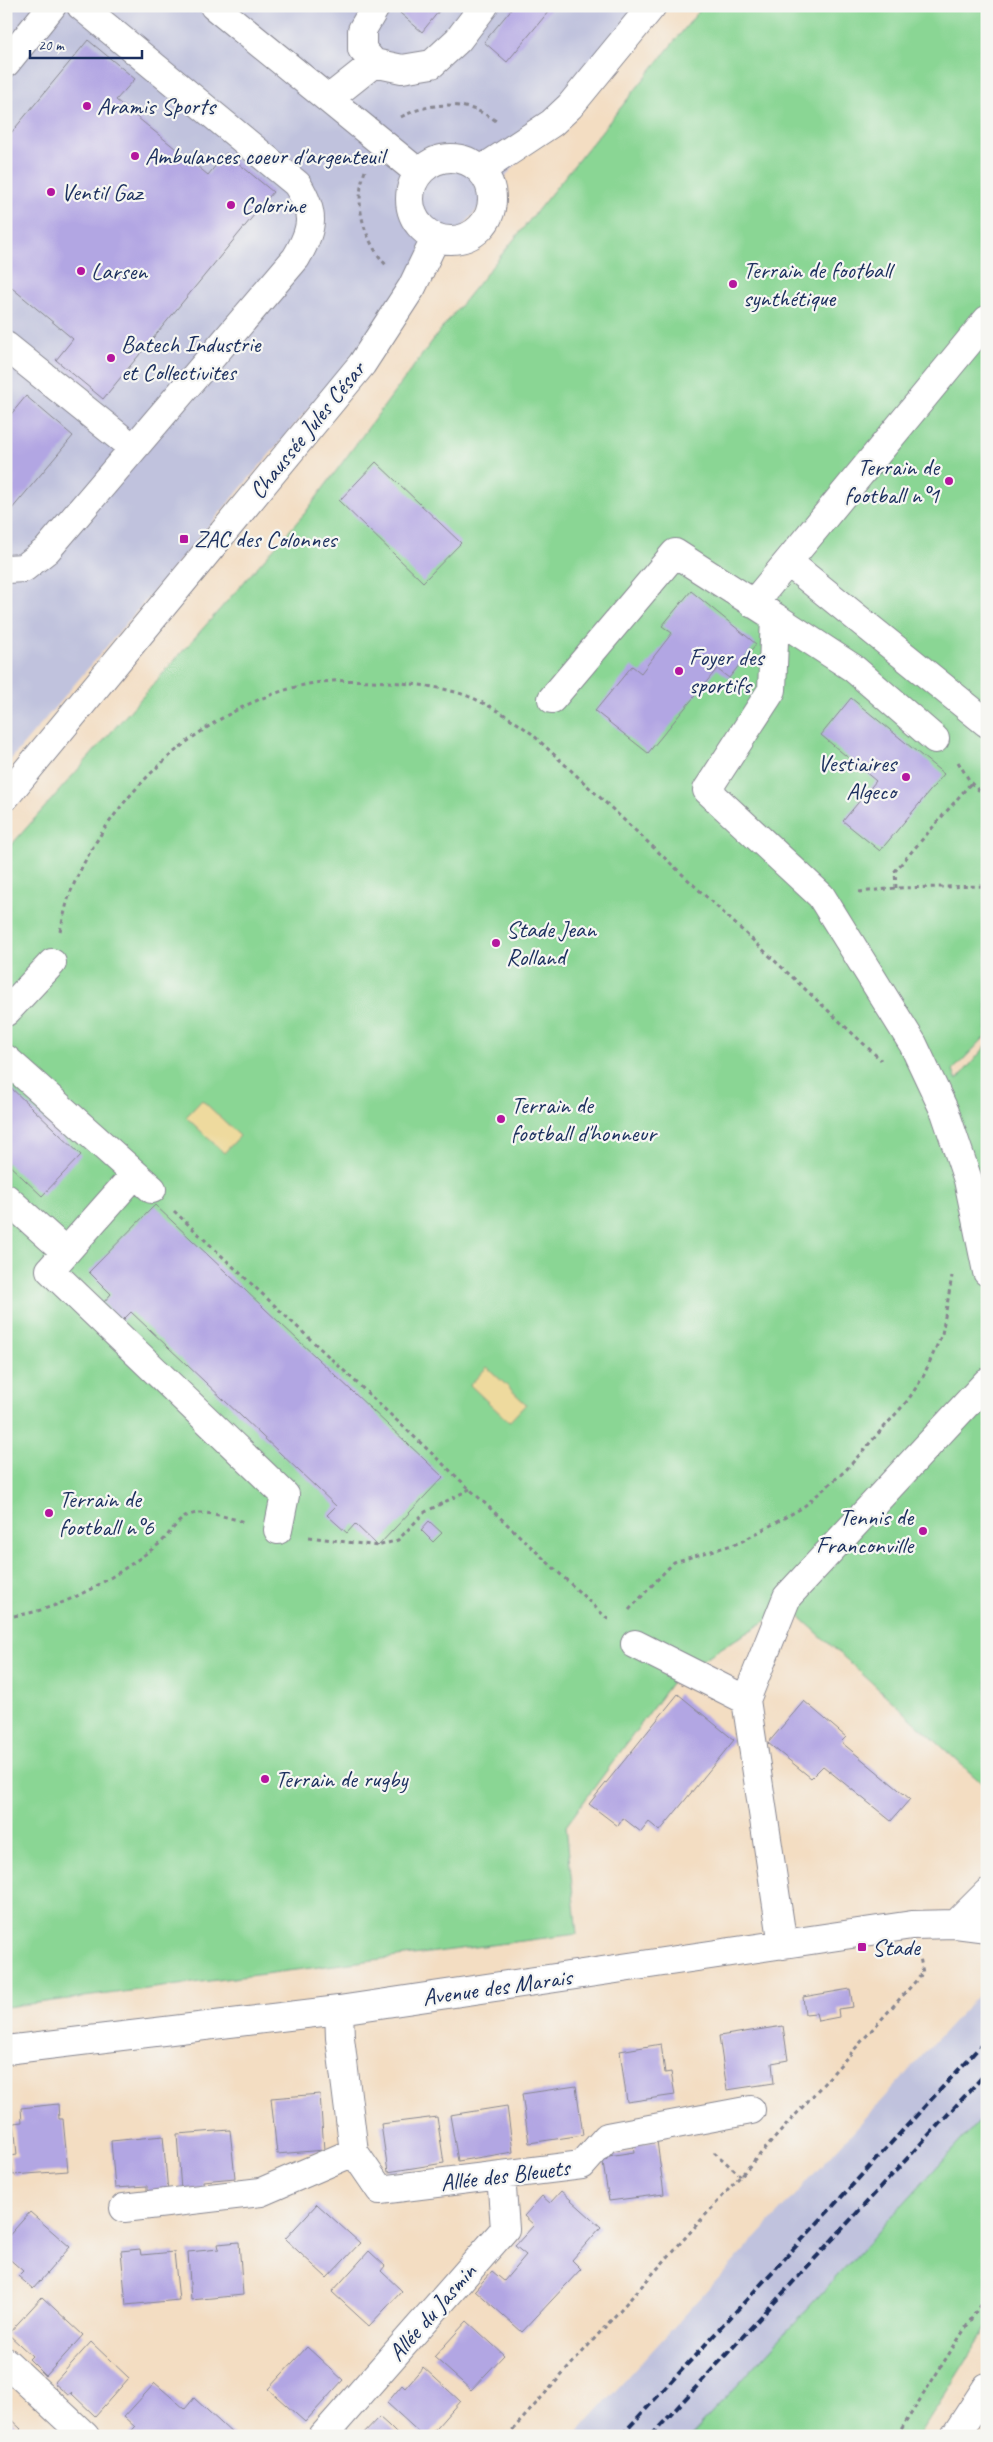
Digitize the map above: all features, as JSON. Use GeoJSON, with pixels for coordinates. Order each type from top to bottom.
{"type":"FeatureCollection","features":[{"type":"Feature","properties":{"kind":"street"},"geometry":{"type":"LineString","coordinates":[[6,63],[52,6]]}},
{"type":"Feature","properties":{"kind":"street"},"geometry":{"type":"LineString","coordinates":[[6,569],[24,568],[47,550],[296,258],[307,239],[311,217],[307,201],[296,184],[81,6]]}},
{"type":"Feature","properties":{"kind":"street"},"geometry":{"type":"LineString","coordinates":[[376,6],[362,30],[362,49],[374,62],[402,69],[432,64],[458,40],[484,6]]}},
{"type":"Feature","properties":{"kind":"street"},"geometry":{"type":"LineString","coordinates":[[481,170],[552,123],[570,106],[652,6]]}},
{"type":"Feature","properties":{"kind":"street"},"geometry":{"type":"LineString","coordinates":[[227,10],[419,173]]}},
{"type":"Feature","properties":{"kind":"street"},"geometry":{"type":"LineString","coordinates":[[330,98],[374,62]]}},
{"type":"Feature","properties":{"kind":"street"},"geometry":{"type":"LineString","coordinates":[[449,158],[461,159],[481,170],[488,180],[492,191],[492,204],[482,226],[461,239],[448,240],[436,237],[422,228],[413,213],[410,197],[419,173],[438,160],[449,158]]}},
{"type":"Feature","properties":{"kind":"street","name":"Chaussée Jules César"},"geometry":{"type":"LineString","coordinates":[[6,796],[362,364],[412,288],[436,237]]}},
{"type":"Feature","properties":{"kind":"street"},"geometry":{"type":"LineString","coordinates":[[987,320],[788,562],[764,610],[772,690],[707,790],[821,896],[913,1044],[945,1112],[968,1180],[987,1272]]}},
{"type":"Feature","properties":{"kind":"street"},"geometry":{"type":"LineString","coordinates":[[6,346],[133,448]]}},
{"type":"Feature","properties":{"kind":"street"},"geometry":{"type":"LineString","coordinates":[[552,699],[675,552],[853,668],[935,739]]}},
{"type":"Feature","properties":{"kind":"street"},"geometry":{"type":"LineString","coordinates":[[788,562],[987,723]]}},
{"type":"Feature","properties":{"kind":"street"},"geometry":{"type":"LineString","coordinates":[[6,1012],[52,963]]}},
{"type":"Feature","properties":{"kind":"street"},"geometry":{"type":"LineString","coordinates":[[6,1060],[144,1182],[66,1252],[50,1270],[285,1494],[278,1530]]}},
{"type":"Feature","properties":{"kind":"street"},"geometry":{"type":"LineString","coordinates":[[6,1198],[66,1252]]}},
{"type":"Feature","properties":{"kind":"street"},"geometry":{"type":"LineString","coordinates":[[783,1945],[746,1700],[787,1596],[987,1382]]}},
{"type":"Feature","properties":{"kind":"street"},"geometry":{"type":"LineString","coordinates":[[634,1644],[746,1700]]}},
{"type":"Feature","properties":{"kind":"street"},"geometry":{"type":"LineString","coordinates":[[956,1924],[987,1893]]}},
{"type":"Feature","properties":{"kind":"street","name":"Avenue des Marais"},"geometry":{"type":"LineString","coordinates":[[6,2050],[339,2010],[912,1925],[956,1924],[987,1928]]}},
{"type":"Feature","properties":{"kind":"street","name":"Allée des Bleuets"},"geometry":{"type":"LineString","coordinates":[[339,2010],[340,2038],[354,2152],[380,2190],[582,2165],[607,2137],[751,2110]]}},
{"type":"Feature","properties":{"kind":"street"},"geometry":{"type":"LineString","coordinates":[[124,2208],[261,2192],[354,2152]]}},
{"type":"Feature","properties":{"kind":"street","name":"Allée du Jasmin"},"geometry":{"type":"LineString","coordinates":[[323,2436],[505,2229],[501,2175]]}},
{"type":"Feature","properties":{"kind":"street"},"geometry":{"type":"LineString","coordinates":[[6,2362],[85,2436]]}},
{"type":"Feature","properties":{"kind":"street"},"geometry":{"type":"LineString","coordinates":[[955,2436],[987,2387]]}},
{"type":"Feature","properties":{"kind":"path"},"geometry":{"type":"LineString","coordinates":[[52,963],[71,892],[88,855],[127,799],[169,756],[203,730],[256,701],[305,685],[349,680],[419,684],[482,702],[531,733],[887,1067]]}},
{"type":"Feature","properties":{"kind":"path"},"geometry":{"type":"LineString","coordinates":[[935,739],[952,752],[971,783],[987,798]]}},
{"type":"Feature","properties":{"kind":"path"},"geometry":{"type":"LineString","coordinates":[[896,888],[894,871],[971,783]]}},
{"type":"Feature","properties":{"kind":"path"},"geometry":{"type":"LineString","coordinates":[[821,896],[896,888],[987,886]]}},
{"type":"Feature","properties":{"kind":"path"},"geometry":{"type":"LineString","coordinates":[[144,1182],[634,1644]]}},
{"type":"Feature","properties":{"kind":"path"},"geometry":{"type":"LineString","coordinates":[[614,1625],[674,1562],[739,1543],[802,1508],[846,1470],[908,1400],[923,1377],[942,1334],[953,1266]]}},
{"type":"Feature","properties":{"kind":"path"},"geometry":{"type":"LineString","coordinates":[[6,1618],[27,1615],[70,1600],[102,1582],[160,1543],[185,1517],[204,1513],[311,1537],[378,1546],[398,1540],[425,1512],[470,1489]]}},
{"type":"Feature","properties":{"kind":"path"},"geometry":{"type":"LineString","coordinates":[[507,2436],[923,1973],[912,1925]]}},
{"type":"Feature","properties":{"kind":"path"},"geometry":{"type":"LineString","coordinates":[[897,2436],[987,2294]]}},
{"type":"Feature","properties":{"kind":"shaded area"},"geometry":{"type":"Polygon","coordinates":[[[6,6],[650,6],[6,765],[6,6]]]}},
{"type":"Feature","properties":{"kind":"shaded area"},"geometry":{"type":"Polygon","coordinates":[[[987,1985],[987,2112],[691,2436],[574,2436],[987,1985]]]}},
{"type":"Feature","properties":{"kind":"green space","name":"Stade Jean Rolland"},"geometry":{"type":"Polygon","coordinates":[[[703,6],[987,6],[987,1035],[953,1070],[957,1080],[987,1045],[987,1788],[789,1607],[677,1675],[566,1826],[577,1934],[6,2007],[6,851],[305,513],[439,332],[703,6]]]}},
{"type":"Feature","properties":{"kind":"green space"},"geometry":{"type":"Polygon","coordinates":[[[987,2112],[987,2327],[919,2436],[691,2436],[987,2112]]]}},
{"type":"Feature","properties":{"kind":"sand"},"geometry":{"type":"Polygon","coordinates":[[[202,1100],[240,1136],[224,1153],[186,1117],[202,1100]]]}},
{"type":"Feature","properties":{"kind":"sand"},"geometry":{"type":"Polygon","coordinates":[[[487,1367],[526,1404],[509,1422],[470,1385],[487,1367]]]}},
{"type":"Feature","properties":{"kind":"building"},"geometry":{"type":"Polygon","coordinates":[[[406,6],[443,6],[422,32],[400,13],[406,6]]]}},
{"type":"Feature","properties":{"kind":"building"},"geometry":{"type":"Polygon","coordinates":[[[514,6],[553,6],[507,62],[484,42],[514,6]]]}},
{"type":"Feature","properties":{"kind":"building"},"geometry":{"type":"Polygon","coordinates":[[[88,40],[135,79],[116,100],[208,175],[226,153],[273,192],[103,399],[56,360],[73,339],[6,283],[6,139],[88,40]]]}},
{"type":"Feature","properties":{"kind":"building"},"geometry":{"type":"Polygon","coordinates":[[[26,396],[73,436],[6,516],[6,417],[8,418],[26,396]]]}},
{"type":"Feature","properties":{"kind":"building"},"geometry":{"type":"Polygon","coordinates":[[[376,462],[461,543],[423,582],[339,501],[376,462]]]}},
{"type":"Feature","properties":{"kind":"building","name":"Foyer des sportifs"},"geometry":{"type":"Polygon","coordinates":[[[691,591],[756,644],[729,678],[717,669],[648,753],[595,711],[632,666],[641,673],[672,633],[662,626],[691,591]]]}},
{"type":"Feature","properties":{"kind":"building","name":"Vestiaires Algeco"},"geometry":{"type":"Polygon","coordinates":[[[851,698],[944,774],[880,851],[843,821],[876,781],[821,735],[851,698]]]}},
{"type":"Feature","properties":{"kind":"building"},"geometry":{"type":"Polygon","coordinates":[[[6,1083],[81,1155],[42,1196],[6,1162],[6,1083]]]}},
{"type":"Feature","properties":{"kind":"building"},"geometry":{"type":"Polygon","coordinates":[[[155,1205],[443,1477],[378,1546],[355,1524],[347,1533],[327,1515],[336,1506],[131,1312],[122,1321],[103,1303],[111,1294],[89,1272],[155,1205]]]}},
{"type":"Feature","properties":{"kind":"building"},"geometry":{"type":"Polygon","coordinates":[[[429,1521],[442,1533],[433,1542],[421,1530],[429,1521]]]}},
{"type":"Feature","properties":{"kind":"building"},"geometry":{"type":"Polygon","coordinates":[[[678,1694],[734,1740],[660,1831],[649,1822],[641,1832],[623,1818],[618,1826],[589,1804],[678,1694]]]}},
{"type":"Feature","properties":{"kind":"building"},"geometry":{"type":"Polygon","coordinates":[[[804,1701],[846,1737],[841,1742],[910,1799],[891,1821],[823,1766],[811,1778],[768,1743],[804,1701]]]}},
{"type":"Feature","properties":{"kind":"building"},"geometry":{"type":"Polygon","coordinates":[[[850,1989],[853,2007],[838,2009],[839,2017],[818,2021],[816,2013],[805,2014],[803,1997],[850,1989]]]}},
{"type":"Feature","properties":{"kind":"building"},"geometry":{"type":"Polygon","coordinates":[[[783,2026],[788,2060],[772,2063],[774,2083],[727,2090],[719,2036],[783,2026]]]}},
{"type":"Feature","properties":{"kind":"building"},"geometry":{"type":"Polygon","coordinates":[[[661,2044],[665,2073],[671,2072],[675,2095],[627,2102],[620,2051],[661,2044]]]}},
{"type":"Feature","properties":{"kind":"building"},"geometry":{"type":"Polygon","coordinates":[[[576,2086],[583,2135],[529,2143],[522,2094],[576,2086]]]}},
{"type":"Feature","properties":{"kind":"building"},"geometry":{"type":"Polygon","coordinates":[[[320,2094],[324,2150],[277,2154],[271,2098],[320,2094]]]}},
{"type":"Feature","properties":{"kind":"building"},"geometry":{"type":"Polygon","coordinates":[[[58,2104],[59,2119],[63,2119],[68,2171],[13,2175],[11,2156],[17,2155],[14,2123],[22,2122],[21,2108],[58,2104]]]}},
{"type":"Feature","properties":{"kind":"building"},"geometry":{"type":"Polygon","coordinates":[[[507,2106],[513,2152],[458,2161],[450,2115],[507,2106]]]}},
{"type":"Feature","properties":{"kind":"building"},"geometry":{"type":"Polygon","coordinates":[[[437,2117],[444,2163],[388,2172],[381,2124],[437,2117]]]}},
{"type":"Feature","properties":{"kind":"building"},"geometry":{"type":"Polygon","coordinates":[[[230,2130],[235,2178],[203,2181],[204,2189],[181,2191],[177,2134],[230,2130]]]}},
{"type":"Feature","properties":{"kind":"building"},"geometry":{"type":"Polygon","coordinates":[[[163,2136],[168,2192],[147,2194],[147,2186],[115,2188],[111,2141],[163,2136]]]}},
{"type":"Feature","properties":{"kind":"building"},"geometry":{"type":"Polygon","coordinates":[[[657,2141],[664,2194],[609,2201],[602,2157],[634,2152],[633,2145],[657,2141]]]}},
{"type":"Feature","properties":{"kind":"building"},"geometry":{"type":"Polygon","coordinates":[[[561,2191],[601,2227],[572,2260],[581,2269],[522,2332],[475,2290],[492,2271],[504,2281],[526,2255],[515,2246],[534,2225],[524,2216],[542,2196],[550,2203],[561,2191]]]}},
{"type":"Feature","properties":{"kind":"building"},"geometry":{"type":"Polygon","coordinates":[[[317,2204],[360,2243],[327,2278],[285,2239],[317,2204]]]}},
{"type":"Feature","properties":{"kind":"building"},"geometry":{"type":"Polygon","coordinates":[[[30,2212],[70,2247],[33,2289],[18,2276],[23,2271],[6,2256],[6,2239],[30,2212]]]}},
{"type":"Feature","properties":{"kind":"building"},"geometry":{"type":"Polygon","coordinates":[[[239,2242],[243,2295],[191,2300],[188,2252],[219,2249],[218,2244],[239,2242]]]}},
{"type":"Feature","properties":{"kind":"building"},"geometry":{"type":"Polygon","coordinates":[[[140,2249],[141,2255],[174,2252],[179,2300],[126,2305],[121,2251],[140,2249]]]}},
{"type":"Feature","properties":{"kind":"building"},"geometry":{"type":"Polygon","coordinates":[[[369,2251],[385,2266],[381,2271],[402,2291],[369,2326],[332,2292],[369,2251]]]}},
{"type":"Feature","properties":{"kind":"building"},"geometry":{"type":"Polygon","coordinates":[[[42,2297],[83,2335],[46,2376],[29,2359],[32,2356],[8,2334],[42,2297]]]}},
{"type":"Feature","properties":{"kind":"building"},"geometry":{"type":"Polygon","coordinates":[[[467,2321],[504,2355],[471,2390],[434,2357],[467,2321]]]}},
{"type":"Feature","properties":{"kind":"building"},"geometry":{"type":"Polygon","coordinates":[[[91,2342],[129,2378],[95,2416],[71,2393],[68,2395],[54,2383],[91,2342]]]}},
{"type":"Feature","properties":{"kind":"building"},"geometry":{"type":"Polygon","coordinates":[[[307,2347],[343,2380],[305,2422],[268,2389],[307,2347]]]}},
{"type":"Feature","properties":{"kind":"building"},"geometry":{"type":"Polygon","coordinates":[[[423,2367],[460,2401],[429,2436],[423,2436],[387,2403],[402,2385],[405,2388],[423,2367]]]}},
{"type":"Feature","properties":{"kind":"building"},"geometry":{"type":"Polygon","coordinates":[[[155,2383],[185,2409],[194,2398],[235,2436],[127,2436],[135,2427],[124,2417],[155,2383]]]}},
{"type":"Feature","properties":{"kind":"building"},"geometry":{"type":"Polygon","coordinates":[[[6,2415],[21,2429],[15,2436],[6,2436],[6,2415]]]}},
{"type":"Feature","properties":{"kind":"building"},"geometry":{"type":"Polygon","coordinates":[[[379,2417],[388,2425],[399,2436],[361,2436],[379,2417]]]}},
{"type":"Feature","properties":{"kind":"railway"},"geometry":{"type":"LineString","coordinates":[[621,2436],[987,2039]]}},
{"type":"Feature","properties":{"kind":"railway"},"geometry":{"type":"LineString","coordinates":[[651,2436],[987,2072]]}},
{"type":"Feature","properties":{"kind":"place","name":"Aramis Sports"},"geometry":{"type":"Point","coordinates":[87,106]}},
{"type":"Feature","properties":{"kind":"place","name":"Ambulances coeur d'argenteuil"},"geometry":{"type":"Point","coordinates":[135,156]}},
{"type":"Feature","properties":{"kind":"place","name":"Ventil Gaz"},"geometry":{"type":"Point","coordinates":[51,192]}},
{"type":"Feature","properties":{"kind":"place","name":"Colorine"},"geometry":{"type":"Point","coordinates":[231,205]}},
{"type":"Feature","properties":{"kind":"place","name":"Larsen"},"geometry":{"type":"Point","coordinates":[81,271]}},
{"type":"Feature","properties":{"kind":"place","name":"Terrain de football synthétique"},"geometry":{"type":"Point","coordinates":[733,284]}},
{"type":"Feature","properties":{"kind":"place","name":"Batech Industrie et Collectivites"},"geometry":{"type":"Point","coordinates":[111,358]}},
{"type":"Feature","properties":{"kind":"place","name":"Terrain de football n°1"},"geometry":{"type":"Point","coordinates":[949,481]}},
{"type":"Feature","properties":{"kind":"place","name":"ZAC des Colonnes"},"geometry":{"type":"Point","coordinates":[184,539]}},
{"type":"Feature","properties":{"kind":"place","name":"Foyer des sportifs"},"geometry":{"type":"Point","coordinates":[679,671]}},
{"type":"Feature","properties":{"kind":"place","name":"Vestiaires Algeco"},"geometry":{"type":"Point","coordinates":[906,777]}},
{"type":"Feature","properties":{"kind":"place","name":"Stade Jean Rolland"},"geometry":{"type":"Point","coordinates":[496,943]}},
{"type":"Feature","properties":{"kind":"place","name":"Terrain de football d'honneur"},"geometry":{"type":"Point","coordinates":[501,1119]}},
{"type":"Feature","properties":{"kind":"place","name":"Terrain de football n°6"},"geometry":{"type":"Point","coordinates":[49,1513]}},
{"type":"Feature","properties":{"kind":"place","name":"Tennis de Franconville"},"geometry":{"type":"Point","coordinates":[923,1531]}},
{"type":"Feature","properties":{"kind":"place","name":"Terrain de rugby"},"geometry":{"type":"Point","coordinates":[265,1779]}},
{"type":"Feature","properties":{"kind":"place","name":"Stade"},"geometry":{"type":"Point","coordinates":[862,1947]}}]}
